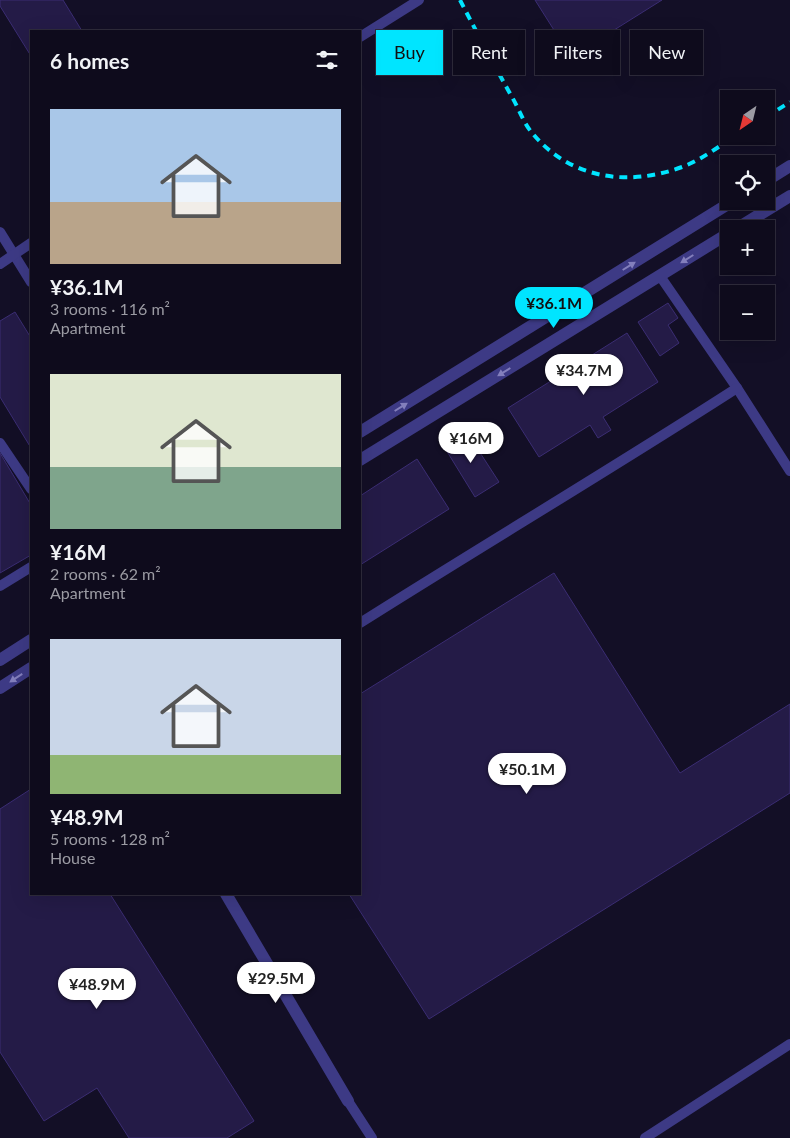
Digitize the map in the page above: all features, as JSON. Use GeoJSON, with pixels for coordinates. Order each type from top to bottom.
{"type":"FeatureCollection","features":[{"type":"Feature","properties":{"kind":"street"},"geometry":{"type":"LineString","coordinates":[[775,175],[790,166]]}},
{"type":"Feature","properties":{"kind":"street"},"geometry":{"type":"LineString","coordinates":[[751,220],[790,196]]}},
{"type":"Feature","properties":{"kind":"street"},"geometry":{"type":"LineString","coordinates":[[361,431],[720,210]]}},
{"type":"Feature","properties":{"kind":"street"},"geometry":{"type":"LineString","coordinates":[[361,459],[720,239]]}},
{"type":"Feature","properties":{"kind":"street"},"geometry":{"type":"LineString","coordinates":[[0,660],[30,641]]}},
{"type":"Feature","properties":{"kind":"street"},"geometry":{"type":"LineString","coordinates":[[0,688],[30,669]]}},
{"type":"Feature","properties":{"kind":"street"},"geometry":{"type":"LineString","coordinates":[[227,895],[348,1101]]}},
{"type":"Feature","properties":{"kind":"lane"},"geometry":{"type":"LineString","coordinates":[[361,36],[419,0]]}},
{"type":"Feature","properties":{"kind":"lane"},"geometry":{"type":"LineString","coordinates":[[0,232],[30,280]]}},
{"type":"Feature","properties":{"kind":"lane"},"geometry":{"type":"LineString","coordinates":[[0,264],[30,244]]}},
{"type":"Feature","properties":{"kind":"lane"},"geometry":{"type":"LineString","coordinates":[[660,276],[738,388],[790,471]]}},
{"type":"Feature","properties":{"kind":"lane"},"geometry":{"type":"LineString","coordinates":[[361,622],[493,539],[594,480],[738,388]]}},
{"type":"Feature","properties":{"kind":"lane"},"geometry":{"type":"LineString","coordinates":[[0,443],[30,488]]}},
{"type":"Feature","properties":{"kind":"lane"},"geometry":{"type":"LineString","coordinates":[[0,586],[30,568]]}},
{"type":"Feature","properties":{"kind":"lane"},"geometry":{"type":"LineString","coordinates":[[645,1138],[790,1044]]}},
{"type":"Feature","properties":{"kind":"lane"},"geometry":{"type":"LineString","coordinates":[[348,1101],[372,1138]]}},
{"type":"Feature","properties":{"kind":"building"},"geometry":{"type":"Polygon","coordinates":[[[0,0],[63,0],[81,30],[30,30],[30,54],[0,6],[0,0]]]}},
{"type":"Feature","properties":{"kind":"building"},"geometry":{"type":"Polygon","coordinates":[[[535,0],[662,0],[614,30],[554,30],[535,0]]]}},
{"type":"Feature","properties":{"kind":"building"},"geometry":{"type":"Polygon","coordinates":[[[668,303],[678,318],[668,325],[679,343],[660,356],[638,322],[668,303]]]}},
{"type":"Feature","properties":{"kind":"building"},"geometry":{"type":"Polygon","coordinates":[[[15,312],[30,336],[30,446],[0,397],[0,321],[15,312]]]}},
{"type":"Feature","properties":{"kind":"building"},"geometry":{"type":"Polygon","coordinates":[[[627,333],[658,382],[603,417],[611,430],[598,438],[590,425],[539,457],[508,408],[627,333]]]}},
{"type":"Feature","properties":{"kind":"building"},"geometry":{"type":"Polygon","coordinates":[[[466,431],[499,482],[475,497],[443,445],[466,431]]]}},
{"type":"Feature","properties":{"kind":"building"},"geometry":{"type":"Polygon","coordinates":[[[0,453],[30,503],[30,556],[0,573],[0,453]]]}},
{"type":"Feature","properties":{"kind":"building"},"geometry":{"type":"Polygon","coordinates":[[[417,459],[449,509],[361,564],[361,495],[417,459]]]}},
{"type":"Feature","properties":{"kind":"building"},"geometry":{"type":"Polygon","coordinates":[[[554,573],[680,773],[790,704],[790,793],[429,1019],[350,895],[361,895],[361,693],[554,573]]]}},
{"type":"Feature","properties":{"kind":"building"},"geometry":{"type":"Polygon","coordinates":[[[30,790],[30,895],[111,895],[254,1121],[227,1138],[129,1138],[97,1088],[44,1121],[0,1052],[0,809],[30,790]]]}},
{"type":"Feature","properties":{"kind":"railway"},"geometry":{"type":"LineString","coordinates":[[460,0],[527,126],[548,149],[565,161],[602,175],[641,177],[682,167],[721,145]]}},
{"type":"Feature","properties":{"kind":"railway"},"geometry":{"type":"LineString","coordinates":[[775,111],[790,102]]}}]}
